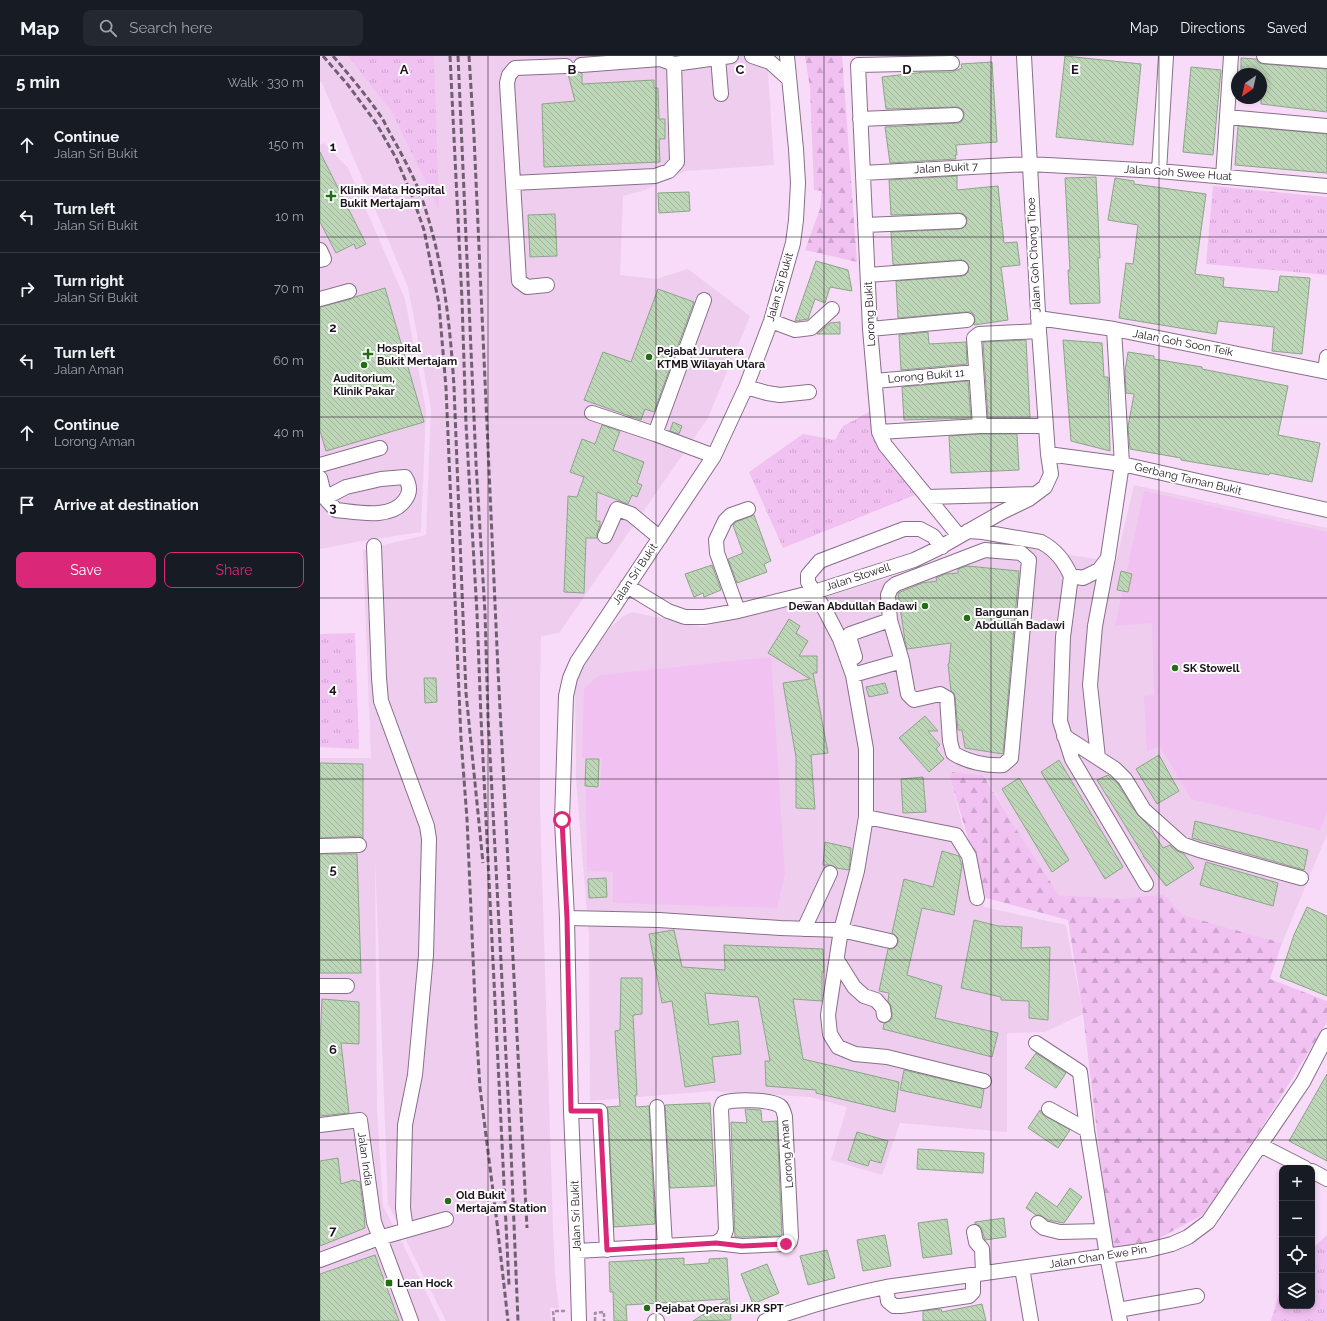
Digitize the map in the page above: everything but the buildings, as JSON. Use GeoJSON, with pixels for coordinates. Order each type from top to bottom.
{"type":"FeatureCollection","features":[{"type":"Feature","properties":{"kind":"street"},"geometry":{"type":"LineString","coordinates":[[752,56],[770,62],[789,79]]}},
{"type":"Feature","properties":{"kind":"street","name":"Jalan Sri Bukit"},"geometry":{"type":"LineString","coordinates":[[579,1316],[571,1111],[567,918],[562,820],[566,696],[570,678],[577,662],[714,456],[746,387],[770,321],[793,242],[796,220],[798,183],[787,56]]}},
{"type":"Feature","properties":{"kind":"street","name":"Jalan Goh Chong Thoe"},"geometry":{"type":"LineString","coordinates":[[1024,56],[1038,324],[1048,454]]}},
{"type":"Feature","properties":{"kind":"street"},"geometry":{"type":"LineString","coordinates":[[1159,171],[1166,56]]}},
{"type":"Feature","properties":{"kind":"street"},"geometry":{"type":"LineString","coordinates":[[1224,176],[1231,56]]}},
{"type":"Feature","properties":{"kind":"street"},"geometry":{"type":"LineString","coordinates":[[1264,56],[1327,61]]}},
{"type":"Feature","properties":{"kind":"street"},"geometry":{"type":"LineString","coordinates":[[581,65],[660,58],[674,64],[724,57],[721,94]]}},
{"type":"Feature","properties":{"kind":"street","name":"Lorong Bukit"},"geometry":{"type":"LineString","coordinates":[[952,63],[858,65],[870,329],[879,432],[885,445],[927,497],[963,534]]}},
{"type":"Feature","properties":{"kind":"street"},"geometry":{"type":"LineString","coordinates":[[514,183],[655,176],[669,171],[676,162],[674,64]]}},
{"type":"Feature","properties":{"kind":"street"},"geometry":{"type":"LineString","coordinates":[[548,285],[527,287],[519,281],[507,83],[509,75],[515,68],[566,66]]}},
{"type":"Feature","properties":{"kind":"street"},"geometry":{"type":"LineString","coordinates":[[860,119],[956,115]]}},
{"type":"Feature","properties":{"kind":"street"},"geometry":{"type":"LineString","coordinates":[[1227,117],[1327,126]]}},
{"type":"Feature","properties":{"kind":"street","name":"Jalan Goh Swee Huat"},"geometry":{"type":"LineString","coordinates":[[1029,164],[1159,171],[1327,186]]}},
{"type":"Feature","properties":{"kind":"street","name":"Jalan Bukit 7"},"geometry":{"type":"LineString","coordinates":[[863,173],[1029,164]]}},
{"type":"Feature","properties":{"kind":"street"},"geometry":{"type":"LineString","coordinates":[[865,224],[959,221]]}},
{"type":"Feature","properties":{"kind":"street"},"geometry":{"type":"LineString","coordinates":[[320,250],[324,259],[320,260]]}},
{"type":"Feature","properties":{"kind":"street"},"geometry":{"type":"LineString","coordinates":[[868,275],[961,268]]}},
{"type":"Feature","properties":{"kind":"street"},"geometry":{"type":"LineString","coordinates":[[320,299],[349,291]]}},
{"type":"Feature","properties":{"kind":"street"},"geometry":{"type":"LineString","coordinates":[[655,434],[704,300]]}},
{"type":"Feature","properties":{"kind":"street"},"geometry":{"type":"LineString","coordinates":[[770,321],[795,330],[811,328],[832,309]]}},
{"type":"Feature","properties":{"kind":"street"},"geometry":{"type":"LineString","coordinates":[[870,329],[967,320]]}},
{"type":"Feature","properties":{"kind":"street","name":"Jalan Goh Soon Teik"},"geometry":{"type":"LineString","coordinates":[[976,372],[974,338],[979,334],[1038,324],[1114,330],[1326,372]]}},
{"type":"Feature","properties":{"kind":"street"},"geometry":{"type":"LineString","coordinates":[[1098,758],[1090,685],[1095,626],[1108,558],[1122,464],[1114,330]]}},
{"type":"Feature","properties":{"kind":"street"},"geometry":{"type":"LineString","coordinates":[[1326,372],[1327,357]]}},
{"type":"Feature","properties":{"kind":"street"},"geometry":{"type":"LineString","coordinates":[[976,372],[980,426]]}},
{"type":"Feature","properties":{"kind":"street","name":"Lorong Bukit 11"},"geometry":{"type":"LineString","coordinates":[[875,381],[976,372]]}},
{"type":"Feature","properties":{"kind":"street"},"geometry":{"type":"LineString","coordinates":[[746,387],[780,395],[809,392]]}},
{"type":"Feature","properties":{"kind":"street"},"geometry":{"type":"LineString","coordinates":[[592,413],[714,456]]}},
{"type":"Feature","properties":{"kind":"street"},"geometry":{"type":"LineString","coordinates":[[879,432],[980,426],[1045,426]]}},
{"type":"Feature","properties":{"kind":"street"},"geometry":{"type":"LineString","coordinates":[[320,465],[380,448]]}},
{"type":"Feature","properties":{"kind":"street","name":"Gerbang Taman Bukit"},"geometry":{"type":"LineString","coordinates":[[1048,454],[1122,464],[1327,510]]}},
{"type":"Feature","properties":{"kind":"street","name":"Jalan Stowell"},"geometry":{"type":"LineString","coordinates":[[627,586],[668,611],[686,617],[704,617],[738,611],[814,592],[914,560],[942,547],[1002,512],[1029,499],[1045,487],[1051,474],[1048,454]]}},
{"type":"Feature","properties":{"kind":"street"},"geometry":{"type":"LineString","coordinates":[[320,478],[325,498],[336,510],[370,513],[391,511],[403,503],[409,495],[409,484],[405,477],[381,479],[346,487],[325,498]]}},
{"type":"Feature","properties":{"kind":"street"},"geometry":{"type":"LineString","coordinates":[[927,497],[1036,494]]}},
{"type":"Feature","properties":{"kind":"street"},"geometry":{"type":"LineString","coordinates":[[605,536],[618,508],[631,514],[660,538]]}},
{"type":"Feature","properties":{"kind":"street"},"geometry":{"type":"LineString","coordinates":[[738,611],[717,553],[716,540],[725,520],[731,515],[748,509]]}},
{"type":"Feature","properties":{"kind":"street"},"geometry":{"type":"LineString","coordinates":[[856,674],[826,612],[808,582],[808,575],[820,561],[904,529],[920,529],[933,536],[942,547]]}},
{"type":"Feature","properties":{"kind":"street"},"geometry":{"type":"LineString","coordinates":[[963,534],[983,532],[1041,542],[1056,552],[1065,564],[1071,576],[1063,637],[1060,721],[1072,759],[1146,884]]}},
{"type":"Feature","properties":{"kind":"street"},"geometry":{"type":"LineString","coordinates":[[374,546],[379,678],[382,701],[428,826],[429,839],[426,963],[415,1075],[405,1125],[404,1208],[406,1230]]}},
{"type":"Feature","properties":{"kind":"street"},"geometry":{"type":"LineString","coordinates":[[985,550],[1021,553],[1029,560],[1011,758],[1003,765],[991,766],[961,758],[953,753],[950,740],[947,698],[940,694],[914,700],[908,694],[902,662],[890,620],[888,595],[891,588],[896,584],[985,550]]}},
{"type":"Feature","properties":{"kind":"street"},"geometry":{"type":"LineString","coordinates":[[1071,576],[1083,578],[1098,570],[1108,558]]}},
{"type":"Feature","properties":{"kind":"street"},"geometry":{"type":"LineString","coordinates":[[890,620],[850,634],[866,749],[866,818],[857,871],[841,930],[828,1015],[830,1034],[838,1047],[855,1054],[887,1057],[984,1080]]}},
{"type":"Feature","properties":{"kind":"street"},"geometry":{"type":"LineString","coordinates":[[856,674],[902,662]]}},
{"type":"Feature","properties":{"kind":"street"},"geometry":{"type":"LineString","coordinates":[[1064,736],[1115,769],[1125,779],[1144,810],[1182,844],[1301,878]]}},
{"type":"Feature","properties":{"kind":"street"},"geometry":{"type":"LineString","coordinates":[[866,818],[956,835],[969,856],[977,898]]}},
{"type":"Feature","properties":{"kind":"street"},"geometry":{"type":"LineString","coordinates":[[320,846],[359,845]]}},
{"type":"Feature","properties":{"kind":"street"},"geometry":{"type":"LineString","coordinates":[[804,929],[830,873]]}},
{"type":"Feature","properties":{"kind":"street"},"geometry":{"type":"LineString","coordinates":[[567,918],[659,920],[780,928],[841,930],[890,941]]}},
{"type":"Feature","properties":{"kind":"street"},"geometry":{"type":"LineString","coordinates":[[837,960],[854,987],[864,996],[876,1000],[883,1008],[884,1016]]}},
{"type":"Feature","properties":{"kind":"street"},"geometry":{"type":"LineString","coordinates":[[320,986],[348,986]]}},
{"type":"Feature","properties":{"kind":"street","name":"Jalan Chan Ewe Pin"},"geometry":{"type":"LineString","coordinates":[[765,1321],[858,1292],[1148,1250],[1172,1244],[1188,1237],[1208,1222],[1303,1082],[1327,1036]]}},
{"type":"Feature","properties":{"kind":"street"},"geometry":{"type":"LineString","coordinates":[[1036,1043],[1080,1072],[1087,1130],[1103,1231],[1119,1316],[1197,1296]]}},
{"type":"Feature","properties":{"kind":"street","name":"Lorong Aman"},"geometry":{"type":"LineString","coordinates":[[735,1100],[768,1102],[780,1106],[785,1117],[790,1203],[790,1242],[786,1244],[742,1246],[716,1243],[722,1238],[726,1230],[721,1109],[723,1104],[735,1100]]}},
{"type":"Feature","properties":{"kind":"street"},"geometry":{"type":"LineString","coordinates":[[657,1107],[665,1246]]}},
{"type":"Feature","properties":{"kind":"street"},"geometry":{"type":"LineString","coordinates":[[1049,1109],[1087,1130]]}},
{"type":"Feature","properties":{"kind":"street"},"geometry":{"type":"LineString","coordinates":[[571,1111],[600,1111],[607,1250]]}},
{"type":"Feature","properties":{"kind":"street","name":"Jalan India"},"geometry":{"type":"LineString","coordinates":[[320,1126],[360,1120],[374,1222],[379,1238]]}},
{"type":"Feature","properties":{"kind":"street"},"geometry":{"type":"LineString","coordinates":[[1260,1145],[1299,1165]]}},
{"type":"Feature","properties":{"kind":"street"},"geometry":{"type":"LineString","coordinates":[[1315,1173],[1327,1179]]}},
{"type":"Feature","properties":{"kind":"street"},"geometry":{"type":"LineString","coordinates":[[320,1260],[379,1238],[446,1219]]}},
{"type":"Feature","properties":{"kind":"street"},"geometry":{"type":"LineString","coordinates":[[1038,1223],[1044,1228],[1060,1232],[1103,1231]]}},
{"type":"Feature","properties":{"kind":"street"},"geometry":{"type":"LineString","coordinates":[[886,1287],[888,1302],[894,1306],[969,1296],[973,1292],[978,1274],[982,1249],[976,1242],[974,1232]]}},
{"type":"Feature","properties":{"kind":"street"},"geometry":{"type":"LineString","coordinates":[[379,1238],[411,1321]]}},
{"type":"Feature","properties":{"kind":"street"},"geometry":{"type":"LineString","coordinates":[[577,1251],[716,1243]]}},
{"type":"Feature","properties":{"kind":"street"},"geometry":{"type":"LineString","coordinates":[[1022,1268],[1031,1321]]}},
{"type":"Feature","properties":{"kind":"path"},"geometry":{"type":"LineString","coordinates":[[554,1321],[554,1311],[579,1316]]}},
{"type":"Feature","properties":{"kind":"path"},"geometry":{"type":"LineString","coordinates":[[595,1321],[595,1312],[604,1312],[604,1321]]}},
{"type":"Feature","properties":{"kind":"shaded area"},"geometry":{"type":"Polygon","coordinates":[[[320,56],[767,56],[774,165],[685,171],[645,190],[623,196],[620,275],[656,279],[688,269],[750,316],[708,418],[559,633],[541,636],[540,809],[553,1228],[555,1275],[559,1308],[550,1308],[551,1321],[446,1321],[388,1204],[375,857],[377,1109],[383,1206],[440,1321],[320,1321],[320,758],[371,758],[363,550],[426,535],[431,409],[408,287],[320,81],[320,56]]]}},
{"type":"Feature","properties":{"kind":"shaded area","name":"Hospital Bukit Mertajam"},"geometry":{"type":"Polygon","coordinates":[[[324,143],[348,168],[405,299],[426,410],[421,532],[320,549],[320,145],[324,143]]]}},
{"type":"Feature","properties":{"kind":"shaded area"},"geometry":{"type":"Polygon","coordinates":[[[1134,485],[1327,528],[1327,834],[1282,943],[1183,915],[1164,894],[1123,900],[1059,895],[1013,824],[984,775],[952,772],[950,778],[984,907],[1066,925],[1083,1014],[1045,1032],[1007,1033],[1007,1132],[900,1123],[882,1175],[831,1160],[847,1107],[810,1097],[712,1091],[590,1101],[589,938],[576,779],[575,681],[611,627],[622,617],[632,612],[702,627],[826,597],[932,564],[985,542],[1116,562],[1134,485]]]}},
{"type":"Feature","properties":{"kind":"green space"},"geometry":{"type":"Polygon","coordinates":[[[348,56],[434,56],[439,210],[392,112],[348,56]]]}},
{"type":"Feature","properties":{"kind":"green space"},"geometry":{"type":"Polygon","coordinates":[[[805,56],[842,56],[857,262],[805,250],[820,209],[822,191],[814,190],[810,88],[805,56]]]}},
{"type":"Feature","properties":{"kind":"green space"},"geometry":{"type":"Polygon","coordinates":[[[1213,186],[1327,197],[1327,275],[1206,264],[1213,186]]]}},
{"type":"Feature","properties":{"kind":"green space"},"geometry":{"type":"Polygon","coordinates":[[[871,411],[878,448],[915,495],[783,548],[749,472],[803,434],[835,440],[843,426],[871,411]]]}},
{"type":"Feature","properties":{"kind":"green space"},"geometry":{"type":"Polygon","coordinates":[[[1144,491],[1327,532],[1327,811],[1320,830],[1191,799],[1160,746],[1147,751],[1144,696],[1154,695],[1152,623],[1115,626],[1144,491]]]}},
{"type":"Feature","properties":{"kind":"green space"},"geometry":{"type":"Polygon","coordinates":[[[355,633],[359,749],[320,747],[320,634],[355,633]]]}},
{"type":"Feature","properties":{"kind":"green space"},"geometry":{"type":"Polygon","coordinates":[[[771,657],[785,874],[777,908],[613,903],[613,872],[587,871],[586,788],[600,789],[602,759],[582,758],[584,688],[600,675],[771,657]]]}},
{"type":"Feature","properties":{"kind":"green space"},"geometry":{"type":"Polygon","coordinates":[[[952,772],[983,775],[1059,895],[1122,899],[1164,894],[1183,915],[1282,943],[1270,979],[1327,1001],[1327,1022],[1210,1211],[1150,1243],[1111,1249],[1083,1014],[1068,920],[986,898],[950,778],[952,772]]]}},
{"type":"Feature","properties":{"kind":"green space"},"geometry":{"type":"Polygon","coordinates":[[[1327,1235],[1327,1321],[1271,1321],[1279,1293],[1279,1309],[1315,1309],[1315,1246],[1327,1235]]]}},
{"type":"Feature","properties":{"kind":"railway"},"geometry":{"type":"LineString","coordinates":[[323,56],[348,85],[376,123],[396,158],[413,198],[424,230],[439,304],[446,388],[461,739],[467,819],[480,1088],[508,1321]]}},
{"type":"Feature","properties":{"kind":"railway"},"geometry":{"type":"LineString","coordinates":[[333,56],[382,118],[409,168],[429,219],[440,267],[448,314],[454,387],[466,693],[483,863]]}},
{"type":"Feature","properties":{"kind":"railway"},"geometry":{"type":"LineString","coordinates":[[450,56],[462,300],[466,424],[477,613],[509,1285]]}},
{"type":"Feature","properties":{"kind":"railway"},"geometry":{"type":"LineString","coordinates":[[458,56],[476,463],[485,613],[488,717],[511,1151],[518,1321]]}},
{"type":"Feature","properties":{"kind":"railway"},"geometry":{"type":"LineString","coordinates":[[469,56],[474,136],[498,670],[527,1228]]}},
{"type":"Feature","properties":{"kind":"place","name":"Klinik Mata Hospital Bukit Mertajam"},"geometry":{"type":"Point","coordinates":[331,196]}},
{"type":"Feature","properties":{"kind":"place","name":"Hospital Bukit Mertajam"},"geometry":{"type":"Point","coordinates":[368,354]}},
{"type":"Feature","properties":{"kind":"place","name":"Pejabat Jurutera KTMB Wilayah Utara"},"geometry":{"type":"Point","coordinates":[649,357]}},
{"type":"Feature","properties":{"kind":"place","name":"Auditorium, Klinik Pakar"},"geometry":{"type":"Point","coordinates":[364,365]}},
{"type":"Feature","properties":{"kind":"place","name":"Dewan Abdullah Badawi"},"geometry":{"type":"Point","coordinates":[925,606]}},
{"type":"Feature","properties":{"kind":"place","name":"Bangunan Abdullah Badawi"},"geometry":{"type":"Point","coordinates":[967,618]}},
{"type":"Feature","properties":{"kind":"place","name":"SK Stowell"},"geometry":{"type":"Point","coordinates":[1175,668]}},
{"type":"Feature","properties":{"kind":"place","name":"Old Bukit Mertajam Station"},"geometry":{"type":"Point","coordinates":[448,1201]}},
{"type":"Feature","properties":{"kind":"place","name":"Lean Hock"},"geometry":{"type":"Point","coordinates":[389,1283]}},
{"type":"Feature","properties":{"kind":"place","name":"Pejabat Operasi JKR SPT"},"geometry":{"type":"Point","coordinates":[647,1308]}},
{"type":"Feature","properties":{"kind":"route"},"geometry":{"type":"LineString","coordinates":[[562,820],[567,918],[571,1111],[600,1111],[607,1250],[716,1243],[742,1246],[786,1244]]}}]}
